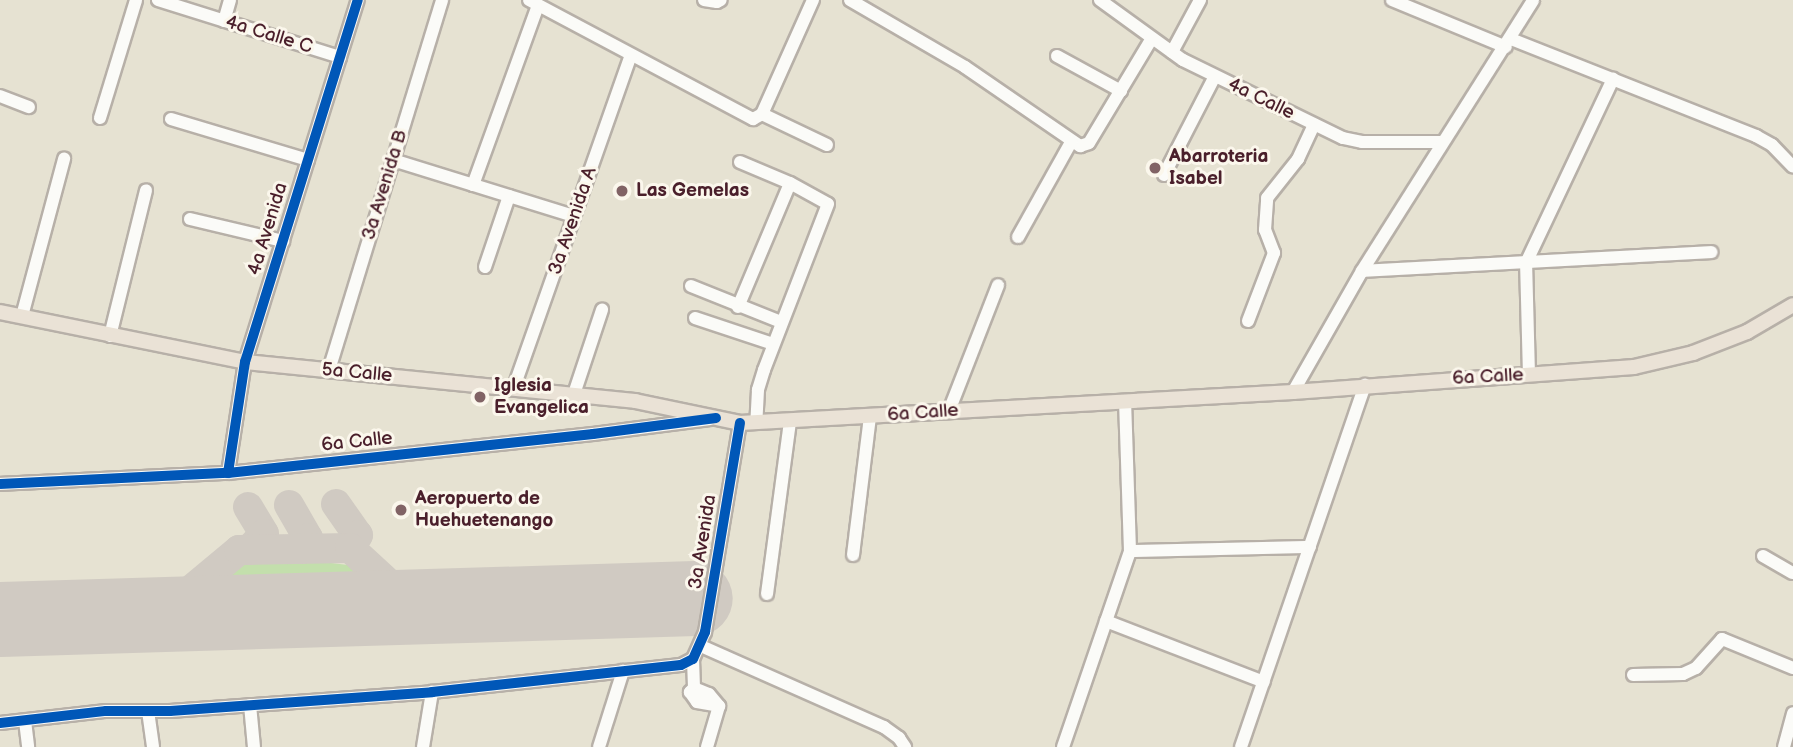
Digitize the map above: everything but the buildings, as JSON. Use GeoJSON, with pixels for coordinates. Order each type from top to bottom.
{"type":"FeatureCollection","features":[{"type":"Feature","properties":{"kind":"main road","name":"6a Calle"},"geometry":{"type":"LineString","coordinates":[[716,418],[740,423],[790,422],[1293,392],[1365,384],[1634,367],[1693,352],[1747,332],[1793,305]]}},
{"type":"Feature","properties":{"kind":"main road","name":"5a Calle"},"geometry":{"type":"LineString","coordinates":[[0,312],[245,362],[635,401],[716,418]]}},
{"type":"Feature","properties":{"kind":"street"},"geometry":{"type":"LineString","coordinates":[[100,118],[136,0]]}},
{"type":"Feature","properties":{"kind":"street","name":"4a Calle C"},"geometry":{"type":"LineString","coordinates":[[158,0],[340,57]]}},
{"type":"Feature","properties":{"kind":"street"},"geometry":{"type":"LineString","coordinates":[[224,21],[230,0]]}},
{"type":"Feature","properties":{"kind":"street","name":"4a Avenida"},"geometry":{"type":"LineString","coordinates":[[228,473],[245,362],[358,0]]}},
{"type":"Feature","properties":{"kind":"street","name":"3a Avenida B"},"geometry":{"type":"LineString","coordinates":[[329,370],[442,0]]}},
{"type":"Feature","properties":{"kind":"street"},"geometry":{"type":"LineString","coordinates":[[704,0],[721,0]]}},
{"type":"Feature","properties":{"kind":"street"},"geometry":{"type":"LineString","coordinates":[[473,185],[534,2],[753,119],[762,114],[813,0]]}},
{"type":"Feature","properties":{"kind":"street"},"geometry":{"type":"LineString","coordinates":[[850,0],[965,67],[1080,146],[1089,143],[1152,38]]}},
{"type":"Feature","properties":{"kind":"street","name":"4a Calle"},"geometry":{"type":"LineString","coordinates":[[1100,0],[1172,52],[1215,76],[1343,138],[1362,142],[1442,142]]}},
{"type":"Feature","properties":{"kind":"street"},"geometry":{"type":"LineString","coordinates":[[1172,52],[1200,0]]}},
{"type":"Feature","properties":{"kind":"street"},"geometry":{"type":"LineString","coordinates":[[1392,0],[1613,79],[1756,136],[1772,145],[1793,167]]}},
{"type":"Feature","properties":{"kind":"street"},"geometry":{"type":"LineString","coordinates":[[1293,392],[1362,271],[1533,0]]}},
{"type":"Feature","properties":{"kind":"street","name":"3a Avenida A"},"geometry":{"type":"LineString","coordinates":[[514,387],[631,55]]}},
{"type":"Feature","properties":{"kind":"street"},"geometry":{"type":"LineString","coordinates":[[1056,56],[1121,91]]}},
{"type":"Feature","properties":{"kind":"street"},"geometry":{"type":"LineString","coordinates":[[1164,175],[1215,76]]}},
{"type":"Feature","properties":{"kind":"street"},"geometry":{"type":"LineString","coordinates":[[1529,374],[1527,263],[1613,79]]}},
{"type":"Feature","properties":{"kind":"street"},"geometry":{"type":"LineString","coordinates":[[0,96],[29,107]]}},
{"type":"Feature","properties":{"kind":"street"},"geometry":{"type":"LineString","coordinates":[[762,114],[827,145]]}},
{"type":"Feature","properties":{"kind":"street"},"geometry":{"type":"LineString","coordinates":[[170,119],[308,160]]}},
{"type":"Feature","properties":{"kind":"street"},"geometry":{"type":"LineString","coordinates":[[1248,321],[1274,253],[1265,230],[1267,198],[1298,159],[1314,125]]}},
{"type":"Feature","properties":{"kind":"street"},"geometry":{"type":"LineString","coordinates":[[1018,237],[1071,142]]}},
{"type":"Feature","properties":{"kind":"street"},"geometry":{"type":"LineString","coordinates":[[22,316],[64,159]]}},
{"type":"Feature","properties":{"kind":"street"},"geometry":{"type":"LineString","coordinates":[[393,160],[574,216]]}},
{"type":"Feature","properties":{"kind":"street"},"geometry":{"type":"LineString","coordinates":[[740,162],[790,183],[828,204],[759,385],[757,422]]}},
{"type":"Feature","properties":{"kind":"street"},"geometry":{"type":"LineString","coordinates":[[738,307],[790,183]]}},
{"type":"Feature","properties":{"kind":"street"},"geometry":{"type":"LineString","coordinates":[[110,336],[146,190]]}},
{"type":"Feature","properties":{"kind":"street"},"geometry":{"type":"LineString","coordinates":[[485,267],[509,196]]}},
{"type":"Feature","properties":{"kind":"street"},"geometry":{"type":"LineString","coordinates":[[190,219],[283,241]]}},
{"type":"Feature","properties":{"kind":"street"},"geometry":{"type":"LineString","coordinates":[[1362,271],[1711,251]]}},
{"type":"Feature","properties":{"kind":"street"},"geometry":{"type":"LineString","coordinates":[[949,411],[998,285]]}},
{"type":"Feature","properties":{"kind":"street"},"geometry":{"type":"LineString","coordinates":[[691,286],[781,322]]}},
{"type":"Feature","properties":{"kind":"street"},"geometry":{"type":"LineString","coordinates":[[574,394],[602,310]]}},
{"type":"Feature","properties":{"kind":"street"},"geometry":{"type":"LineString","coordinates":[[695,318],[773,344]]}},
{"type":"Feature","properties":{"kind":"street"},"geometry":{"type":"LineString","coordinates":[[1241,747],[1365,384]]}},
{"type":"Feature","properties":{"kind":"street"},"geometry":{"type":"LineString","coordinates":[[1063,747],[1130,551],[1125,401]]}},
{"type":"Feature","properties":{"kind":"street"},"geometry":{"type":"LineString","coordinates":[[853,555],[870,417]]}},
{"type":"Feature","properties":{"kind":"street","name":"6a Calle"},"geometry":{"type":"LineString","coordinates":[[0,484],[228,473],[593,434],[716,418]]}},
{"type":"Feature","properties":{"kind":"street"},"geometry":{"type":"LineString","coordinates":[[767,594],[790,422]]}},
{"type":"Feature","properties":{"kind":"street","name":"3a Avenida"},"geometry":{"type":"LineString","coordinates":[[691,660],[701,646],[740,423]]}},
{"type":"Feature","properties":{"kind":"street"},"geometry":{"type":"LineString","coordinates":[[1130,551],[1310,547]]}},
{"type":"Feature","properties":{"kind":"street"},"geometry":{"type":"LineString","coordinates":[[1763,555],[1793,573]]}},
{"type":"Feature","properties":{"kind":"street"},"geometry":{"type":"LineString","coordinates":[[1106,621],[1264,682]]}},
{"type":"Feature","properties":{"kind":"street"},"geometry":{"type":"LineString","coordinates":[[1633,675],[1684,674],[1696,668],[1722,639],[1793,668]]}},
{"type":"Feature","properties":{"kind":"street"},"geometry":{"type":"LineString","coordinates":[[701,646],[884,727],[899,738],[905,747]]}},
{"type":"Feature","properties":{"kind":"street"},"geometry":{"type":"LineString","coordinates":[[0,723],[106,711],[148,711],[432,692],[623,671],[691,660],[694,688],[709,695],[719,706],[708,747]]}},
{"type":"Feature","properties":{"kind":"street"},"geometry":{"type":"LineString","coordinates":[[599,747],[623,671]]}},
{"type":"Feature","properties":{"kind":"street"},"geometry":{"type":"LineString","coordinates":[[423,747],[432,692]]}},
{"type":"Feature","properties":{"kind":"street"},"geometry":{"type":"LineString","coordinates":[[250,705],[254,747]]}},
{"type":"Feature","properties":{"kind":"street"},"geometry":{"type":"LineString","coordinates":[[148,711],[153,747]]}},
{"type":"Feature","properties":{"kind":"street"},"geometry":{"type":"LineString","coordinates":[[1784,747],[1793,713]]}},
{"type":"Feature","properties":{"kind":"street"},"geometry":{"type":"LineString","coordinates":[[25,720],[29,747]]}},
{"type":"Feature","properties":{"kind":"green space"},"geometry":{"type":"Polygon","coordinates":[[[323,562],[348,565],[362,573],[374,591],[371,596],[211,597],[210,591],[217,578],[238,563],[323,562]]]}},
{"type":"Feature","properties":{"kind":"taxiway"},"geometry":{"type":"LineString","coordinates":[[336,504],[358,535],[350,548]]}},
{"type":"Feature","properties":{"kind":"taxiway"},"geometry":{"type":"LineString","coordinates":[[289,505],[308,538],[301,549]]}},
{"type":"Feature","properties":{"kind":"taxiway"},"geometry":{"type":"LineString","coordinates":[[248,507],[264,534],[249,550]]}},
{"type":"Feature","properties":{"kind":"taxiway"},"geometry":{"type":"LineString","coordinates":[[162,614],[239,550],[350,548],[413,606]]}},
{"type":"Feature","properties":{"kind":"runway"},"geometry":{"type":"LineString","coordinates":[[0,619],[695,598]]}},
{"type":"Feature","properties":{"kind":"cycle path"},"geometry":{"type":"LineString","coordinates":[[228,473],[245,362],[358,0]]}},
{"type":"Feature","properties":{"kind":"cycle path"},"geometry":{"type":"LineString","coordinates":[[0,484],[228,473],[593,434],[716,418]]}},
{"type":"Feature","properties":{"kind":"cycle path"},"geometry":{"type":"LineString","coordinates":[[0,723],[106,711],[170,711],[432,692],[681,665],[693,659],[705,632],[740,423]]}},
{"type":"Feature","properties":{"kind":"place","name":"Abarroteria Isabel"},"geometry":{"type":"Point","coordinates":[1155,168]}},
{"type":"Feature","properties":{"kind":"place","name":"Las Gemelas"},"geometry":{"type":"Point","coordinates":[622,191]}},
{"type":"Feature","properties":{"kind":"place","name":"Iglesia Evangelica"},"geometry":{"type":"Point","coordinates":[480,397]}},
{"type":"Feature","properties":{"kind":"place","name":"Aeropuerto de Huehuetenango"},"geometry":{"type":"Point","coordinates":[401,510]}}]}
